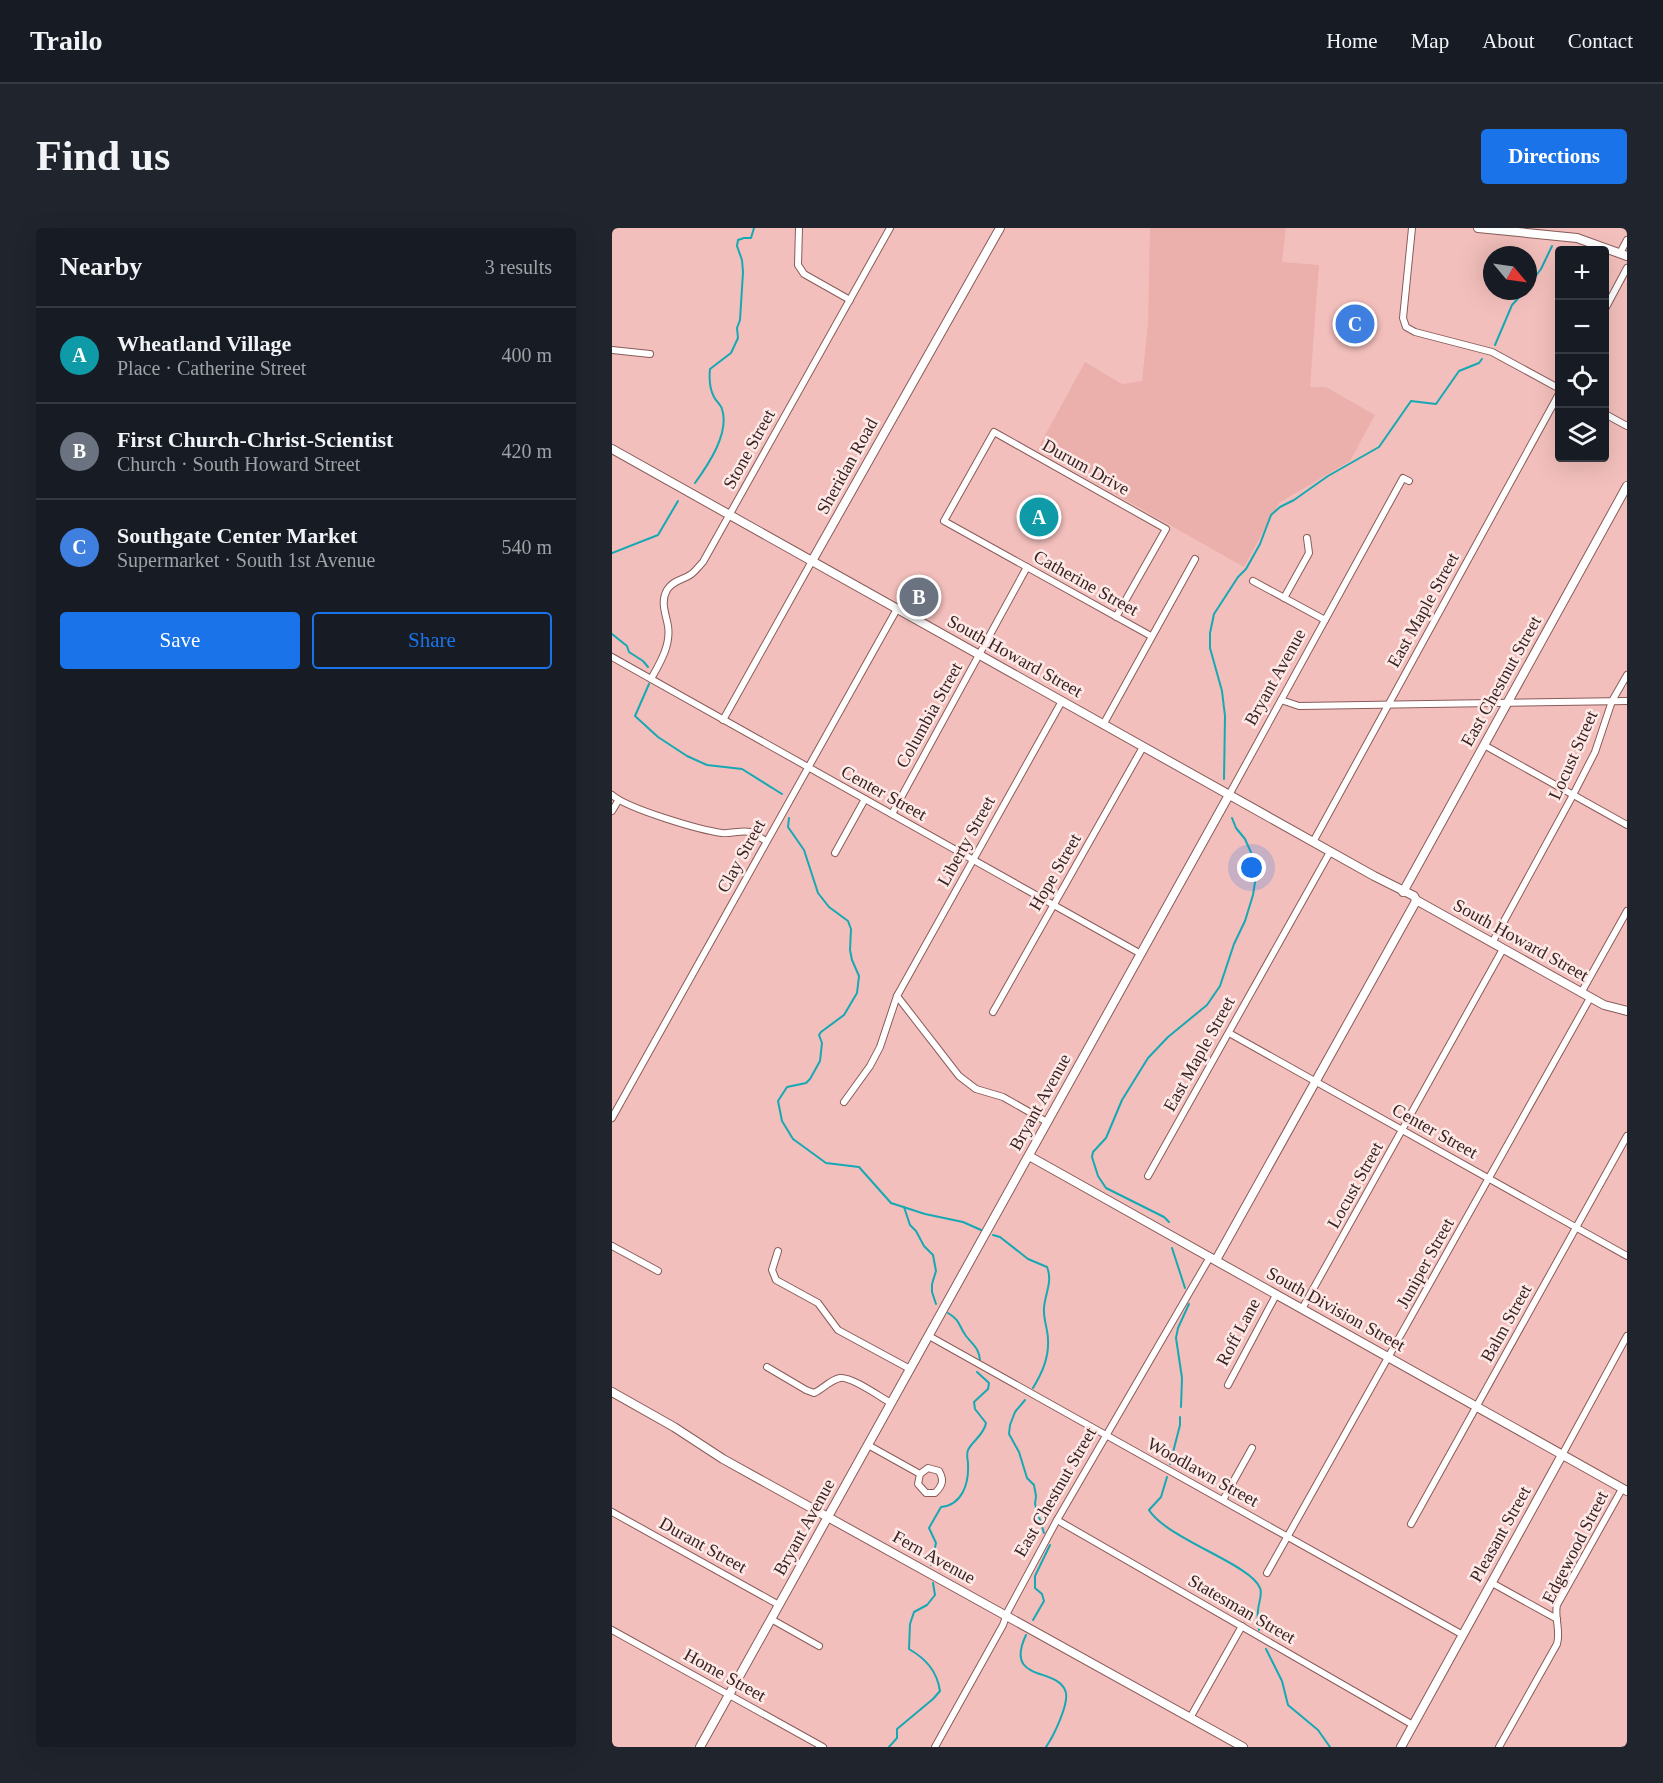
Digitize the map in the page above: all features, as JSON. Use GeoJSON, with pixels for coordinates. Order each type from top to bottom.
{"type":"FeatureCollection","features":[{"type":"Feature","properties":{"kind":"main road","name":"Sheridan Road"},"geometry":{"type":"LineString","coordinates":[[812,561],[1000,228]]}},
{"type":"Feature","properties":{"kind":"main road"},"geometry":{"type":"LineString","coordinates":[[1478,228],[1577,238],[1623,254]]}},
{"type":"Feature","properties":{"kind":"main road","name":"South Howard Street"},"geometry":{"type":"LineString","coordinates":[[612,449],[1403,892]]}},
{"type":"Feature","properties":{"kind":"main road","name":"East Chestnut Street"},"geometry":{"type":"LineString","coordinates":[[1403,892],[1627,486]]}},
{"type":"Feature","properties":{"kind":"main road","name":"Bryant Avenue"},"geometry":{"type":"LineString","coordinates":[[700,1747],[1229,795]]}},
{"type":"Feature","properties":{"kind":"main road"},"geometry":{"type":"LineString","coordinates":[[1403,892],[1402,897],[1408,904],[1415,903]]}},
{"type":"Feature","properties":{"kind":"main road","name":"South Howard Street"},"geometry":{"type":"LineString","coordinates":[[1415,903],[1427,906],[1590,998],[1611,1008],[1627,1011]]}},
{"type":"Feature","properties":{"kind":"main road","name":"East Chestnut Street"},"geometry":{"type":"LineString","coordinates":[[1213,1258],[1415,903]]}},
{"type":"Feature","properties":{"kind":"main road","name":"South Division Street"},"geometry":{"type":"LineString","coordinates":[[1029,1156],[1624,1490]]}},
{"type":"Feature","properties":{"kind":"main road","name":"Fern Avenue"},"geometry":{"type":"LineString","coordinates":[[612,1392],[674,1427],[723,1459],[1243,1747]]}},
{"type":"Feature","properties":{"kind":"main road","name":"Pleasant Street"},"geometry":{"type":"LineString","coordinates":[[1401,1747],[1562,1455]]}},
{"type":"Feature","properties":{"kind":"street"},"geometry":{"type":"LineString","coordinates":[[799,228],[798,265],[804,274],[850,300]]}},
{"type":"Feature","properties":{"kind":"street","name":"Stone Street"},"geometry":{"type":"LineString","coordinates":[[651,679],[662,659],[667,641],[668,627],[663,609],[666,590],[675,581],[692,574],[703,562],[890,228]]}},
{"type":"Feature","properties":{"kind":"street"},"geometry":{"type":"LineString","coordinates":[[1412,228],[1403,318],[1406,327],[1415,332],[1492,352],[1555,387]]}},
{"type":"Feature","properties":{"kind":"street"},"geometry":{"type":"LineString","coordinates":[[1623,254],[1627,240]]}},
{"type":"Feature","properties":{"kind":"street"},"geometry":{"type":"LineString","coordinates":[[1609,302],[1627,268]]}},
{"type":"Feature","properties":{"kind":"street"},"geometry":{"type":"LineString","coordinates":[[612,350],[650,354]]}},
{"type":"Feature","properties":{"kind":"street","name":"East Maple Street"},"geometry":{"type":"LineString","coordinates":[[1313,842],[1555,399]]}},
{"type":"Feature","properties":{"kind":"street"},"geometry":{"type":"LineString","coordinates":[[1609,416],[1627,426]]}},
{"type":"Feature","properties":{"kind":"street","name":"Durum Drive"},"geometry":{"type":"LineString","coordinates":[[944,521],[994,432],[1166,529],[1116,617]]}},
{"type":"Feature","properties":{"kind":"street","name":"Bryant Avenue"},"geometry":{"type":"LineString","coordinates":[[1229,795],[1403,478],[1409,481]]}},
{"type":"Feature","properties":{"kind":"street","name":"Catherine Street"},"geometry":{"type":"LineString","coordinates":[[944,521],[1151,636]]}},
{"type":"Feature","properties":{"kind":"street"},"geometry":{"type":"LineString","coordinates":[[1284,598],[1309,553],[1307,538]]}},
{"type":"Feature","properties":{"kind":"street"},"geometry":{"type":"LineString","coordinates":[[1103,724],[1195,559]]}},
{"type":"Feature","properties":{"kind":"street","name":"Sheridan Road"},"geometry":{"type":"LineString","coordinates":[[723,720],[812,561]]}},
{"type":"Feature","properties":{"kind":"street","name":"Columbia Street"},"geometry":{"type":"LineString","coordinates":[[892,814],[1027,567]]}},
{"type":"Feature","properties":{"kind":"street"},"geometry":{"type":"LineString","coordinates":[[1253,581],[1325,620]]}},
{"type":"Feature","properties":{"kind":"street","name":"Clay Street"},"geometry":{"type":"LineString","coordinates":[[612,1118],[897,609]]}},
{"type":"Feature","properties":{"kind":"street","name":"Center Street"},"geometry":{"type":"LineString","coordinates":[[612,657],[1141,954]]}},
{"type":"Feature","properties":{"kind":"street","name":"Locust Street"},"geometry":{"type":"LineString","coordinates":[[1492,943],[1573,795],[1594,752],[1612,701],[1627,675]]}},
{"type":"Feature","properties":{"kind":"street"},"geometry":{"type":"LineString","coordinates":[[1281,700],[1299,706],[1627,701]]}},
{"type":"Feature","properties":{"kind":"street","name":"Liberty Street"},"geometry":{"type":"LineString","coordinates":[[844,1102],[870,1066],[880,1047],[897,996],[1062,701]]}},
{"type":"Feature","properties":{"kind":"street"},"geometry":{"type":"LineString","coordinates":[[1484,745],[1627,825]]}},
{"type":"Feature","properties":{"kind":"street","name":"Hope Street"},"geometry":{"type":"LineString","coordinates":[[993,1012],[1143,747]]}},
{"type":"Feature","properties":{"kind":"street"},"geometry":{"type":"LineString","coordinates":[[612,795],[618,801],[702,828],[724,833],[749,832],[766,841]]}},
{"type":"Feature","properties":{"kind":"street"},"geometry":{"type":"LineString","coordinates":[[835,853],[865,799]]}},
{"type":"Feature","properties":{"kind":"street"},"geometry":{"type":"LineString","coordinates":[[612,812],[618,801]]}},
{"type":"Feature","properties":{"kind":"street","name":"East Maple Street"},"geometry":{"type":"LineString","coordinates":[[1148,1176],[1330,852]]}},
{"type":"Feature","properties":{"kind":"street"},"geometry":{"type":"LineString","coordinates":[[1581,993],[1627,911]]}},
{"type":"Feature","properties":{"kind":"street","name":"Locust Street"},"geometry":{"type":"LineString","coordinates":[[1302,1309],[1503,949]]}},
{"type":"Feature","properties":{"kind":"street"},"geometry":{"type":"LineString","coordinates":[[897,996],[959,1076],[976,1089],[1003,1097],[1047,1122]]}},
{"type":"Feature","properties":{"kind":"street","name":"Juniper Street"},"geometry":{"type":"LineString","coordinates":[[1267,1573],[1590,998]]}},
{"type":"Feature","properties":{"kind":"street","name":"Center Street"},"geometry":{"type":"LineString","coordinates":[[1229,1032],[1627,1256]]}},
{"type":"Feature","properties":{"kind":"street","name":"Balm Street"},"geometry":{"type":"LineString","coordinates":[[1411,1524],[1627,1136]]}},
{"type":"Feature","properties":{"kind":"street"},"geometry":{"type":"LineString","coordinates":[[612,1246],[658,1271]]}},
{"type":"Feature","properties":{"kind":"street"},"geometry":{"type":"LineString","coordinates":[[778,1251],[772,1270],[777,1280],[818,1303],[838,1330],[910,1369]]}},
{"type":"Feature","properties":{"kind":"street","name":"East Chestnut Street"},"geometry":{"type":"LineString","coordinates":[[935,1747],[1003,1625],[1057,1520],[1213,1258]]}},
{"type":"Feature","properties":{"kind":"street","name":"Roff Lane"},"geometry":{"type":"LineString","coordinates":[[1228,1384],[1276,1294]]}},
{"type":"Feature","properties":{"kind":"street","name":"Woodlawn Street"},"geometry":{"type":"LineString","coordinates":[[928,1336],[1463,1635]]}},
{"type":"Feature","properties":{"kind":"street","name":"Pleasant Street"},"geometry":{"type":"LineString","coordinates":[[1562,1455],[1627,1336]]}},
{"type":"Feature","properties":{"kind":"street"},"geometry":{"type":"LineString","coordinates":[[767,1367],[806,1390],[814,1392],[842,1377],[891,1403]]}},
{"type":"Feature","properties":{"kind":"street"},"geometry":{"type":"LineString","coordinates":[[868,1445],[920,1474]]}},
{"type":"Feature","properties":{"kind":"street"},"geometry":{"type":"LineString","coordinates":[[1223,1500],[1252,1448]]}},
{"type":"Feature","properties":{"kind":"street"},"geometry":{"type":"LineString","coordinates":[[928,1468],[939,1471],[943,1478],[942,1487],[935,1493],[926,1493],[918,1484],[920,1474],[928,1468]]}},
{"type":"Feature","properties":{"kind":"street","name":"Edgewood Street"},"geometry":{"type":"LineString","coordinates":[[1499,1747],[1557,1644],[1559,1630],[1557,1605],[1624,1490]]}},
{"type":"Feature","properties":{"kind":"street","name":"Durant Street"},"geometry":{"type":"LineString","coordinates":[[612,1512],[779,1605]]}},
{"type":"Feature","properties":{"kind":"street","name":"Statesman Street"},"geometry":{"type":"LineString","coordinates":[[1057,1520],[1413,1725]]}},
{"type":"Feature","properties":{"kind":"street"},"geometry":{"type":"LineString","coordinates":[[1491,1583],[1557,1620]]}},
{"type":"Feature","properties":{"kind":"street"},"geometry":{"type":"LineString","coordinates":[[771,1619],[819,1646]]}},
{"type":"Feature","properties":{"kind":"street"},"geometry":{"type":"LineString","coordinates":[[1190,1718],[1242,1626]]}},
{"type":"Feature","properties":{"kind":"street","name":"Home Street"},"geometry":{"type":"LineString","coordinates":[[612,1629],[823,1747]]}},
{"type":"Feature","properties":{"kind":"shaded area"},"geometry":{"type":"Polygon","coordinates":[[[1150,228],[1286,228],[1282,262],[1319,265],[1310,387],[1326,387],[1375,415],[1350,461],[1279,503],[1244,567],[1037,450],[1085,362],[1122,384],[1142,381],[1148,324],[1150,228]]]}},
{"type":"Feature","properties":{"kind":"waterway"},"geometry":{"type":"LineString","coordinates":[[695,483],[716,448],[723,428],[722,409],[710,387],[710,369],[731,353],[738,338],[743,272],[737,246],[738,240],[751,238],[754,228]]}},
{"type":"Feature","properties":{"kind":"waterway"},"geometry":{"type":"LineString","coordinates":[[1537,274],[1552,246]]}},
{"type":"Feature","properties":{"kind":"waterway"},"geometry":{"type":"LineString","coordinates":[[1495,345],[1512,305],[1517,300]]}},
{"type":"Feature","properties":{"kind":"waterway"},"geometry":{"type":"LineString","coordinates":[[1224,779],[1225,716],[1222,691],[1210,648],[1210,633],[1214,614],[1238,577],[1246,569],[1260,544],[1271,515],[1328,476],[1379,447],[1411,401],[1436,404],[1459,371],[1479,363],[1482,359]]}},
{"type":"Feature","properties":{"kind":"waterway"},"geometry":{"type":"LineString","coordinates":[[612,553],[658,535],[678,501]]}},
{"type":"Feature","properties":{"kind":"waterway"},"geometry":{"type":"LineString","coordinates":[[612,634],[648,667]]}},
{"type":"Feature","properties":{"kind":"waterway"},"geometry":{"type":"LineString","coordinates":[[649,684],[635,716],[658,737],[687,756],[707,765],[742,769],[782,794]]}},
{"type":"Feature","properties":{"kind":"waterway"},"geometry":{"type":"LineString","coordinates":[[789,818],[788,827],[804,850],[818,893],[829,907],[848,921],[851,929],[850,950],[859,976],[857,993],[844,1015],[819,1035],[822,1043],[820,1061],[810,1079],[806,1083],[787,1087],[778,1101],[782,1121],[793,1139],[826,1163],[859,1167],[891,1203],[925,1214],[963,1222],[981,1230]]}},
{"type":"Feature","properties":{"kind":"waterway"},"geometry":{"type":"LineString","coordinates":[[1169,1222],[1164,1217],[1106,1188],[1098,1176],[1092,1157],[1093,1152],[1106,1138],[1122,1100],[1148,1058],[1168,1037],[1207,1005],[1220,986],[1234,944],[1245,921],[1256,876],[1253,857],[1232,818]]}},
{"type":"Feature","properties":{"kind":"waterway"},"geometry":{"type":"LineString","coordinates":[[904,1207],[910,1225],[933,1255],[936,1271],[932,1292],[936,1304]]}},
{"type":"Feature","properties":{"kind":"waterway"},"geometry":{"type":"LineString","coordinates":[[993,1235],[1000,1237],[1028,1259],[1047,1267],[1049,1272],[1044,1312],[1048,1347],[1042,1371],[1033,1388]]}},
{"type":"Feature","properties":{"kind":"waterway"},"geometry":{"type":"LineString","coordinates":[[1172,1248],[1185,1288]]}},
{"type":"Feature","properties":{"kind":"waterway"},"geometry":{"type":"LineString","coordinates":[[1181,1407],[1182,1378],[1176,1338],[1189,1304]]}},
{"type":"Feature","properties":{"kind":"waterway"},"geometry":{"type":"LineString","coordinates":[[948,1313],[957,1321],[975,1347],[980,1360]]}},
{"type":"Feature","properties":{"kind":"waterway"},"geometry":{"type":"LineString","coordinates":[[931,1565],[936,1543],[929,1528],[941,1507],[954,1502],[963,1492],[967,1479],[968,1450],[983,1431],[986,1423],[975,1409],[974,1402],[988,1389],[989,1383],[977,1372]]}},
{"type":"Feature","properties":{"kind":"waterway"},"geometry":{"type":"LineString","coordinates":[[1025,1400],[1015,1412],[1009,1434],[1019,1452],[1027,1478],[1034,1485],[1035,1504],[1044,1533]]}},
{"type":"Feature","properties":{"kind":"waterway"},"geometry":{"type":"LineString","coordinates":[[1170,1464],[1180,1417]]}},
{"type":"Feature","properties":{"kind":"waterway"},"geometry":{"type":"LineString","coordinates":[[1167,1477],[1161,1497],[1149,1510],[1173,1531],[1226,1560],[1253,1579],[1261,1590],[1258,1608],[1259,1630]]}},
{"type":"Feature","properties":{"kind":"waterway"},"geometry":{"type":"LineString","coordinates":[[1033,1620],[1044,1601],[1042,1594],[1035,1588],[1035,1576],[1050,1545]]}},
{"type":"Feature","properties":{"kind":"waterway"},"geometry":{"type":"LineString","coordinates":[[889,1747],[897,1738],[897,1729],[940,1691],[930,1666],[909,1649],[910,1624],[914,1612],[927,1605],[935,1595],[933,1583]]}},
{"type":"Feature","properties":{"kind":"waterway"},"geometry":{"type":"LineString","coordinates":[[1026,1635],[1021,1650],[1021,1660],[1034,1672],[1060,1683],[1066,1695],[1060,1719],[1046,1747]]}},
{"type":"Feature","properties":{"kind":"waterway"},"geometry":{"type":"LineString","coordinates":[[1266,1649],[1282,1681],[1288,1705],[1318,1730],[1330,1747]]}},
{"type":"Feature","properties":{"kind":"place","name":"Southgate Center Market"},"geometry":{"type":"Point","coordinates":[1355,324]}},
{"type":"Feature","properties":{"kind":"place","name":"Wheatland Village"},"geometry":{"type":"Point","coordinates":[1039,517]}},
{"type":"Feature","properties":{"kind":"place","name":"First Church-Christ-Scientist"},"geometry":{"type":"Point","coordinates":[919,597]}}]}
